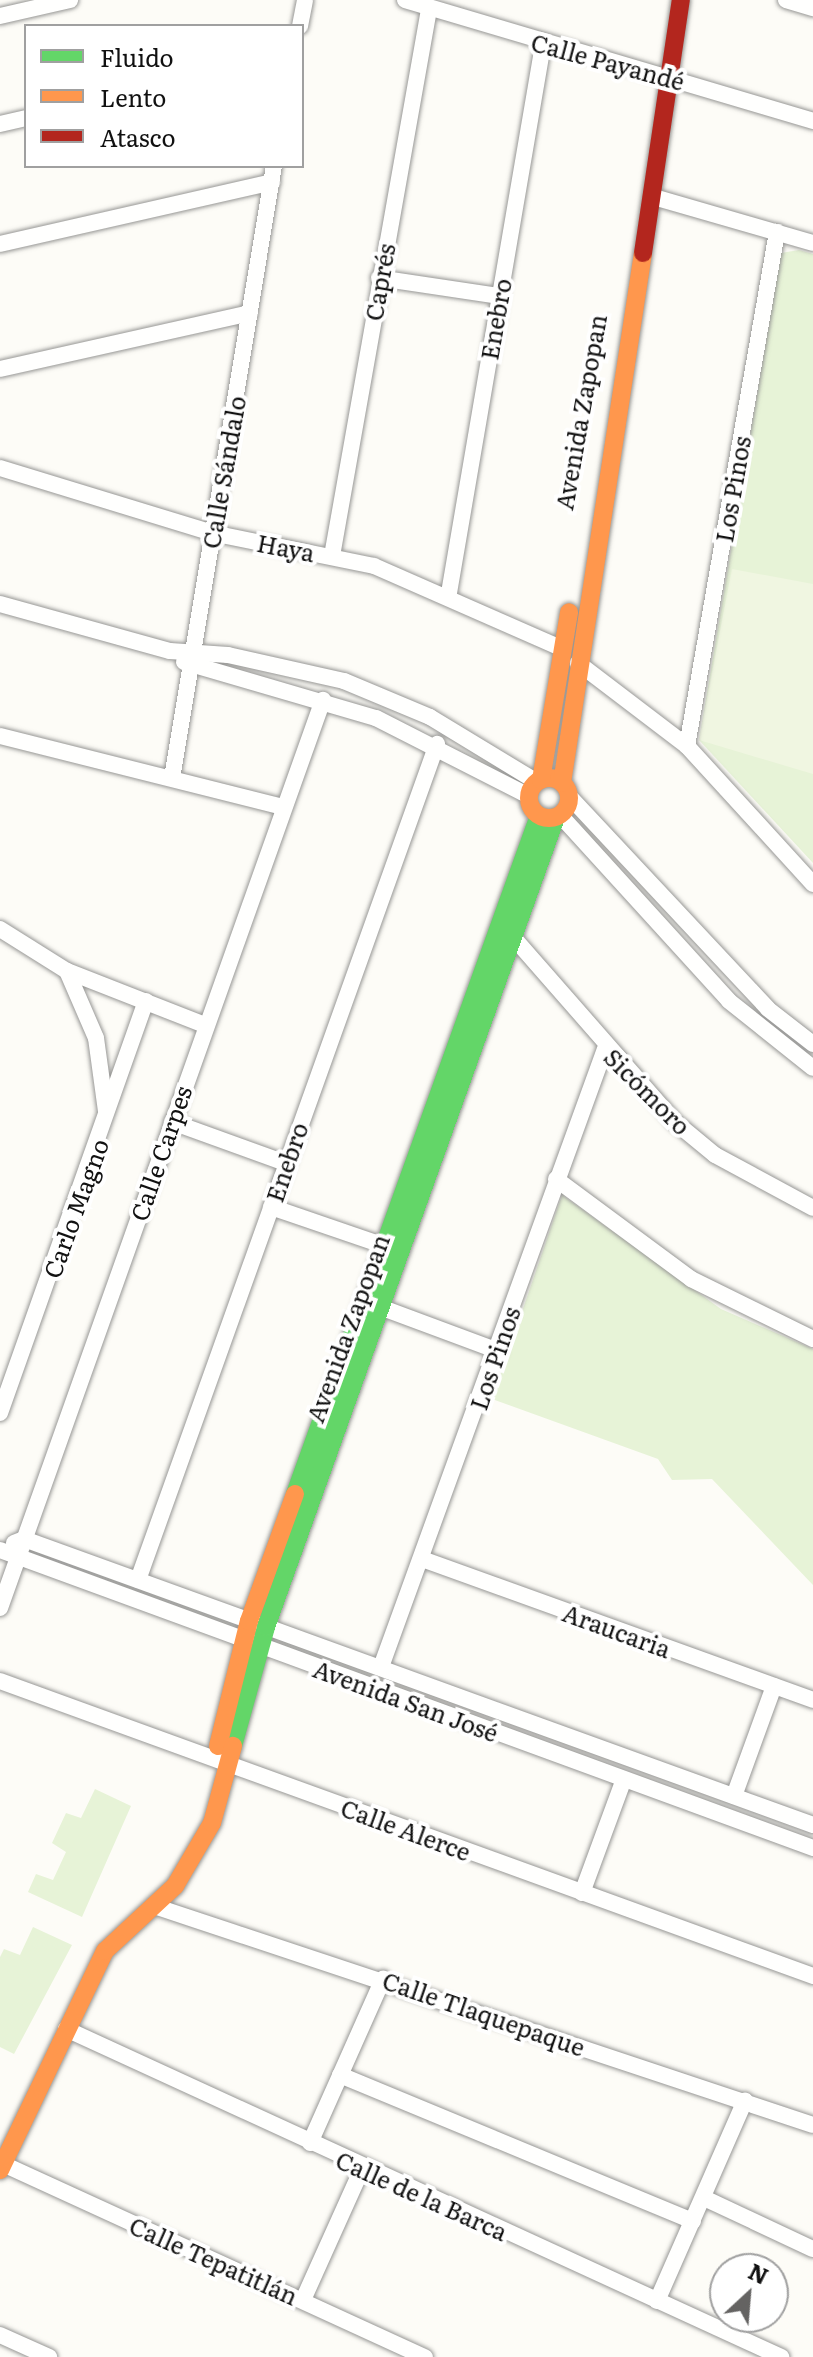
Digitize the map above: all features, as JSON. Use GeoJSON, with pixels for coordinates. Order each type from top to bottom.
{"type":"FeatureCollection","features":[{"type":"Feature","properties":{"kind":"street"},"geometry":{"type":"LineString","coordinates":[[0,16],[70,0]]}},
{"type":"Feature","properties":{"kind":"street"},"geometry":{"type":"LineString","coordinates":[[300,24],[305,0]]}},
{"type":"Feature","properties":{"kind":"street","name":"Calle Payandé"},"geometry":{"type":"LineString","coordinates":[[405,0],[543,45],[667,77],[813,121]]}},
{"type":"Feature","properties":{"kind":"street","name":"Avenida Zapopan"},"geometry":{"type":"LineString","coordinates":[[536,786],[681,0]]}},
{"type":"Feature","properties":{"kind":"street"},"geometry":{"type":"LineString","coordinates":[[786,0],[813,8]]}},
{"type":"Feature","properties":{"kind":"street","name":"Caprés"},"geometry":{"type":"LineString","coordinates":[[332,556],[429,9]]}},
{"type":"Feature","properties":{"kind":"street","name":"Enebro"},"geometry":{"type":"LineString","coordinates":[[449,593],[543,45]]}},
{"type":"Feature","properties":{"kind":"street","name":"Avenida Zapopan"},"geometry":{"type":"LineString","coordinates":[[1,2167],[105,1951],[154,1906],[194,1858],[251,1644],[382,1245],[551,815],[566,790],[578,663],[657,198],[667,77]]}},
{"type":"Feature","properties":{"kind":"street"},"geometry":{"type":"LineString","coordinates":[[0,124],[24,118]]}},
{"type":"Feature","properties":{"kind":"street"},"geometry":{"type":"LineString","coordinates":[[0,244],[273,174]]}},
{"type":"Feature","properties":{"kind":"street","name":"Calle Sándalo"},"geometry":{"type":"LineString","coordinates":[[172,778],[273,174]]}},
{"type":"Feature","properties":{"kind":"street"},"geometry":{"type":"LineString","coordinates":[[657,198],[813,243]]}},
{"type":"Feature","properties":{"kind":"street","name":"Los Pinos"},"geometry":{"type":"LineString","coordinates":[[687,746],[777,232]]}},
{"type":"Feature","properties":{"kind":"street"},"geometry":{"type":"LineString","coordinates":[[379,278],[499,296]]}},
{"type":"Feature","properties":{"kind":"street"},"geometry":{"type":"LineString","coordinates":[[0,369],[250,313]]}},
{"type":"Feature","properties":{"kind":"street","name":"Haya"},"geometry":{"type":"LineString","coordinates":[[0,468],[212,533],[332,556],[449,593],[563,649]]}},
{"type":"Feature","properties":{"kind":"street"},"geometry":{"type":"LineString","coordinates":[[0,604],[170,651],[323,700],[536,786],[566,790],[768,1009],[813,1044]]}},
{"type":"Feature","properties":{"kind":"street"},"geometry":{"type":"LineString","coordinates":[[192,659],[368,689],[492,750],[536,786],[551,815],[729,1001],[813,1068]]}},
{"type":"Feature","properties":{"kind":"street"},"geometry":{"type":"LineString","coordinates":[[578,663],[687,746],[813,884]]}},
{"type":"Feature","properties":{"kind":"street","name":"Calle Carpes"},"geometry":{"type":"LineString","coordinates":[[0,1608],[323,700]]}},
{"type":"Feature","properties":{"kind":"street"},"geometry":{"type":"LineString","coordinates":[[0,736],[283,807]]}},
{"type":"Feature","properties":{"kind":"street","name":"Enebro"},"geometry":{"type":"LineString","coordinates":[[138,1580],[437,744]]}},
{"type":"Feature","properties":{"kind":"street","name":"Avenida Zapopan"},"geometry":{"type":"LineString","coordinates":[[258,1624],[380,1307],[513,937],[551,815]]}},
{"type":"Feature","properties":{"kind":"street"},"geometry":{"type":"LineString","coordinates":[[0,929],[67,971],[205,1025]]}},
{"type":"Feature","properties":{"kind":"street","name":"Sicómoro"},"geometry":{"type":"LineString","coordinates":[[513,937],[605,1049],[715,1155],[813,1208]]}},
{"type":"Feature","properties":{"kind":"street"},"geometry":{"type":"LineString","coordinates":[[67,971],[103,1066],[106,1121]]}},
{"type":"Feature","properties":{"kind":"street","name":"Carlo Magno"},"geometry":{"type":"LineString","coordinates":[[0,1413],[146,1001]]}},
{"type":"Feature","properties":{"kind":"street","name":"Los Pinos"},"geometry":{"type":"LineString","coordinates":[[381,1667],[605,1049]]}},
{"type":"Feature","properties":{"kind":"street"},"geometry":{"type":"LineString","coordinates":[[172,1122],[285,1163]]}},
{"type":"Feature","properties":{"kind":"street"},"geometry":{"type":"LineString","coordinates":[[556,1179],[691,1279],[813,1339]]}},
{"type":"Feature","properties":{"kind":"street"},"geometry":{"type":"LineString","coordinates":[[271,1207],[382,1245]]}},
{"type":"Feature","properties":{"kind":"street"},"geometry":{"type":"LineString","coordinates":[[380,1307],[498,1351]]}},
{"type":"Feature","properties":{"kind":"street","name":"Avenida San José"},"geometry":{"type":"LineString","coordinates":[[0,1549],[24,1539],[813,1825]]}},
{"type":"Feature","properties":{"kind":"street","name":"Avenida San José"},"geometry":{"type":"LineString","coordinates":[[0,1549],[251,1644],[813,1848]]}},
{"type":"Feature","properties":{"kind":"street","name":"Araucaria"},"geometry":{"type":"LineString","coordinates":[[422,1559],[813,1700]]}},
{"type":"Feature","properties":{"kind":"street","name":"Calle Alerce"},"geometry":{"type":"LineString","coordinates":[[0,1681],[813,1976]]}},
{"type":"Feature","properties":{"kind":"street"},"geometry":{"type":"LineString","coordinates":[[734,1796],[774,1686]]}},
{"type":"Feature","properties":{"kind":"street"},"geometry":{"type":"LineString","coordinates":[[582,1893],[624,1779]]}},
{"type":"Feature","properties":{"kind":"street","name":"Calle Tlaquepaque"},"geometry":{"type":"LineString","coordinates":[[154,1906],[383,1979],[813,2125]]}},
{"type":"Feature","properties":{"kind":"street"},"geometry":{"type":"LineString","coordinates":[[310,2143],[383,1979]]}},
{"type":"Feature","properties":{"kind":"street","name":"Calle de la Barca"},"geometry":{"type":"LineString","coordinates":[[66,2029],[362,2169],[781,2357]]}},
{"type":"Feature","properties":{"kind":"street"},"geometry":{"type":"LineString","coordinates":[[340,2075],[693,2221]]}},
{"type":"Feature","properties":{"kind":"street"},"geometry":{"type":"LineString","coordinates":[[657,2301],[745,2101]]}},
{"type":"Feature","properties":{"kind":"street","name":"Calle Tepatitlán"},"geometry":{"type":"LineString","coordinates":[[1,2167],[425,2357]]}},
{"type":"Feature","properties":{"kind":"street"},"geometry":{"type":"LineString","coordinates":[[303,2300],[362,2169]]}},
{"type":"Feature","properties":{"kind":"street"},"geometry":{"type":"LineString","coordinates":[[704,2198],[813,2249]]}},
{"type":"Feature","properties":{"kind":"street"},"geometry":{"type":"LineString","coordinates":[[0,2335],[49,2357]]}},
{"type":"Feature","properties":{"kind":"green space"},"geometry":{"type":"Polygon","coordinates":[[[799,250],[813,254],[813,863],[699,740],[781,253],[799,250]]]}},
{"type":"Feature","properties":{"kind":"green space"},"geometry":{"type":"Polygon","coordinates":[[[732,569],[813,584],[813,774],[699,740],[732,569]]]}},
{"type":"Feature","properties":{"kind":"green space"},"geometry":{"type":"Polygon","coordinates":[[[562,1195],[721,1309],[813,1349],[813,1585],[712,1479],[672,1480],[658,1459],[492,1399],[562,1195]]]}},
{"type":"Feature","properties":{"kind":"green space"},"geometry":{"type":"Polygon","coordinates":[[[95,1789],[131,1806],[82,1917],[28,1892],[36,1874],[53,1880],[66,1852],[52,1843],[66,1813],[81,1818],[95,1789]]]}},
{"type":"Feature","properties":{"kind":"green space"},"geometry":{"type":"Polygon","coordinates":[[[33,1927],[72,1945],[14,2054],[0,2047],[0,1957],[4,1949],[20,1955],[33,1927]]]}},
{"type":"Feature","properties":{"kind":"traffic: fast"},"geometry":{"type":"LineString","coordinates":[[233,1746],[266,1627],[556,817]]}},
{"type":"Feature","properties":{"kind":"traffic: fast"},"geometry":{"type":"LineString","coordinates":[[295,1494],[536,824]]}},
{"type":"Feature","properties":{"kind":"traffic: slow"},"geometry":{"type":"LineString","coordinates":[[562,783],[643,253]]}},
{"type":"Feature","properties":{"kind":"traffic: slow"},"geometry":{"type":"LineString","coordinates":[[541,780],[569,612]]}},
{"type":"Feature","properties":{"kind":"traffic: slow"},"geometry":{"type":"LineString","coordinates":[[549,778],[563,784],[569,798],[563,812],[549,818],[535,812],[529,798],[535,784],[549,778]]}},
{"type":"Feature","properties":{"kind":"traffic: slow"},"geometry":{"type":"LineString","coordinates":[[218,1746],[249,1621],[295,1494]]}},
{"type":"Feature","properties":{"kind":"traffic: slow"},"geometry":{"type":"LineString","coordinates":[[0,2170],[105,1951],[175,1886],[212,1823],[233,1746]]}},
{"type":"Feature","properties":{"kind":"traffic: jam"},"geometry":{"type":"LineString","coordinates":[[643,253],[681,0]]}}]}
